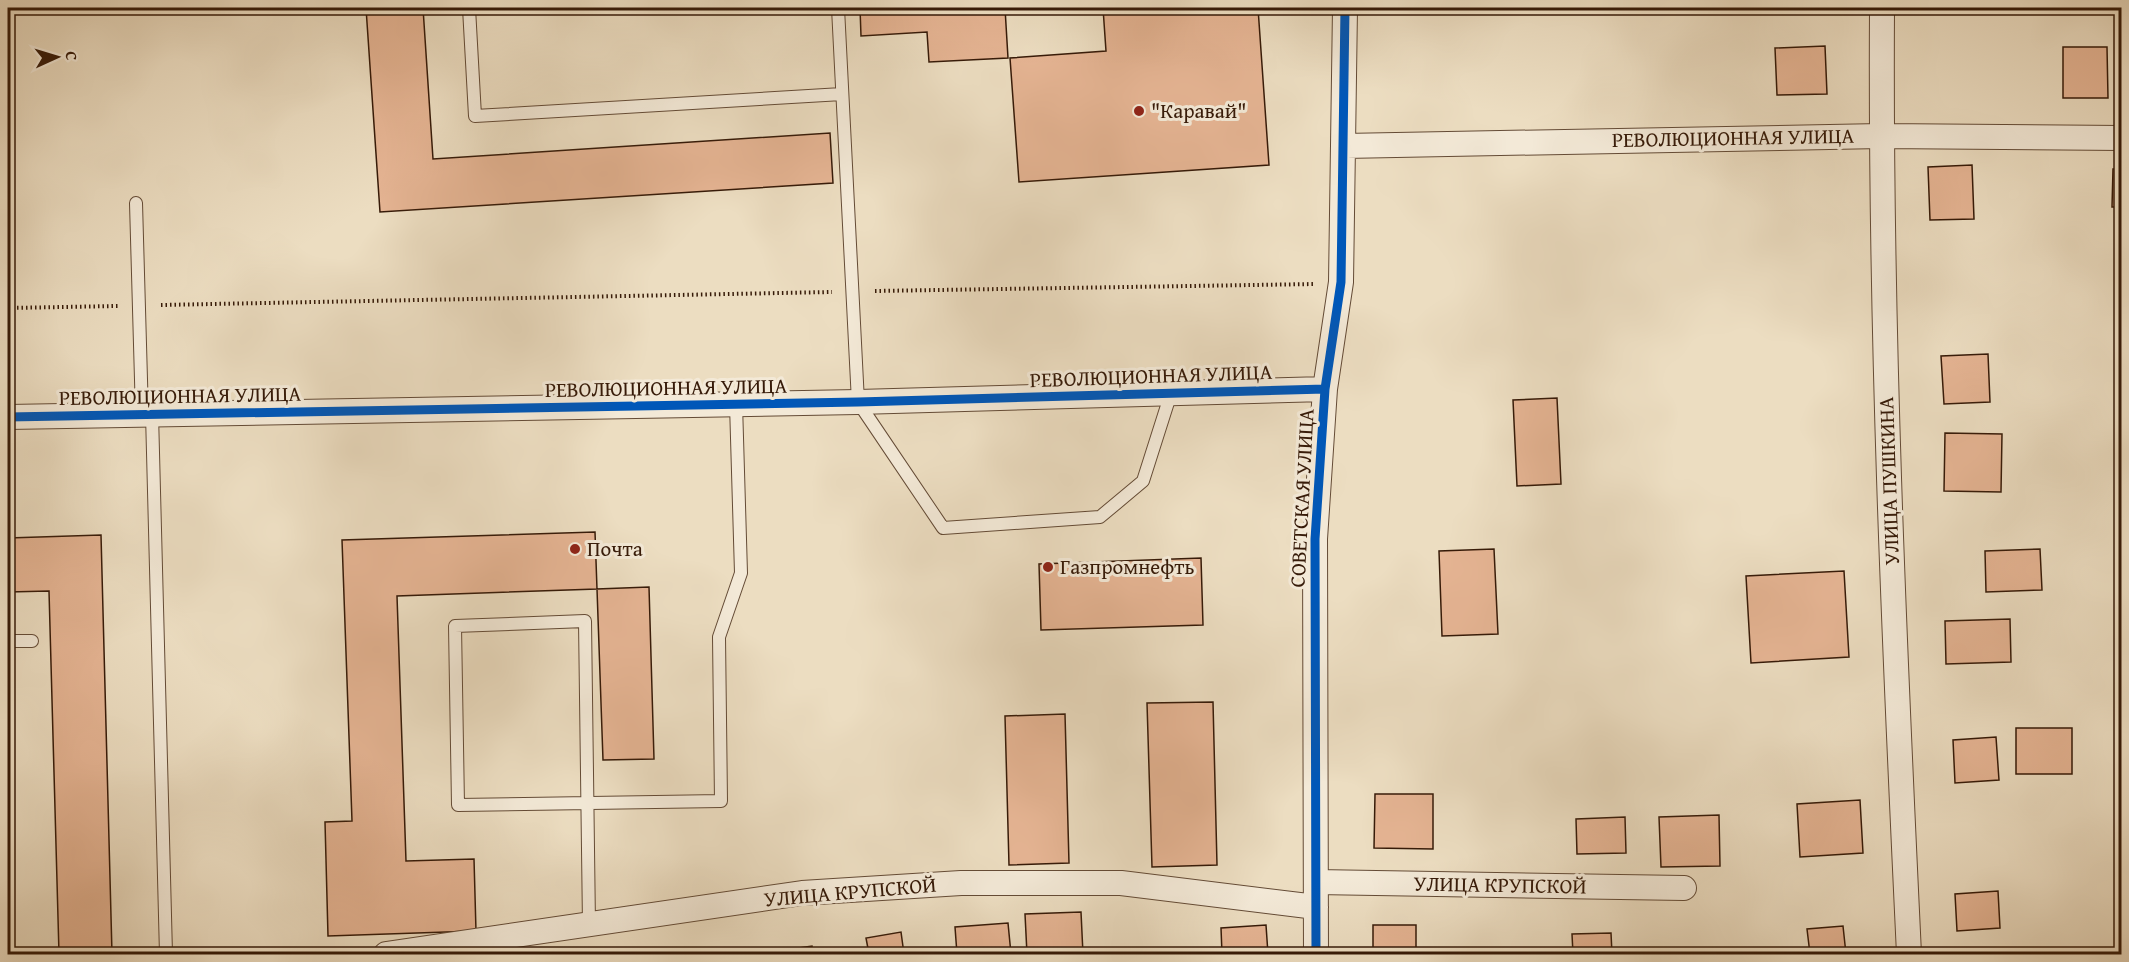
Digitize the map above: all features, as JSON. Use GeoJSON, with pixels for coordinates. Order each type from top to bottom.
{"type":"FeatureCollection","features":[{"type":"Feature","properties":{"kind":"street","name":"СОВЕТСКАЯ УЛИЦА"},"geometry":{"type":"LineString","coordinates":[[1316,954],[1315,539],[1325,389],[1341,282],[1345,8]]}},
{"type":"Feature","properties":{"kind":"street","name":"УЛИЦА ПУШКИНА"},"geometry":{"type":"LineString","coordinates":[[1882,8],[1881,136],[1887,453],[1909,954]]}},
{"type":"Feature","properties":{"kind":"street","name":"РЕВОЛЮЦИОННАЯ УЛИЦА"},"geometry":{"type":"LineString","coordinates":[[1344,146],[1881,136],[2121,138]]}},
{"type":"Feature","properties":{"kind":"street","name":"РЕВОЛЮЦИОННАЯ УЛИЦА"},"geometry":{"type":"LineString","coordinates":[[8,417],[858,402],[1325,389]]}},
{"type":"Feature","properties":{"kind":"street","name":"УЛИЦА КРУПСКОЙ"},"geometry":{"type":"LineString","coordinates":[[1316,882],[1684,888]]}},
{"type":"Feature","properties":{"kind":"street","name":"УЛИЦА КРУПСКОЙ"},"geometry":{"type":"LineString","coordinates":[[386,954],[802,893],[961,883],[1121,883],[1316,907]]}},
{"type":"Feature","properties":{"kind":"lane"},"geometry":{"type":"LineString","coordinates":[[468,8],[475,116],[842,94]]}},
{"type":"Feature","properties":{"kind":"lane"},"geometry":{"type":"LineString","coordinates":[[837,8],[858,402],[943,528],[1100,517],[1143,481],[1171,393]]}},
{"type":"Feature","properties":{"kind":"lane"},"geometry":{"type":"LineString","coordinates":[[136,203],[139,305],[147,415],[166,954]]}},
{"type":"Feature","properties":{"kind":"lane"},"geometry":{"type":"LineString","coordinates":[[589,925],[588,803],[585,621],[455,626],[458,805],[588,803],[721,801],[719,637],[741,573],[736,404]]}},
{"type":"Feature","properties":{"kind":"lane"},"geometry":{"type":"LineString","coordinates":[[8,641],[32,641]]}},
{"type":"Feature","properties":{"kind":"path"},"geometry":{"type":"LineString","coordinates":[[8,308],[1341,282]]}},
{"type":"Feature","properties":{"kind":"building"},"geometry":{"type":"Polygon","coordinates":[[[366,8],[423,8],[433,159],[830,133],[833,183],[380,212],[366,8]]]}},
{"type":"Feature","properties":{"kind":"building"},"geometry":{"type":"Polygon","coordinates":[[[860,8],[1005,8],[1008,58],[929,62],[927,32],[861,36],[860,8]]]}},
{"type":"Feature","properties":{"kind":"building","name":"\"Каравай\""},"geometry":{"type":"Polygon","coordinates":[[[1103,8],[1258,8],[1269,165],[1019,182],[1010,58],[1106,51],[1103,8]]]}},
{"type":"Feature","properties":{"kind":"building"},"geometry":{"type":"Polygon","coordinates":[[[1825,46],[1827,94],[1777,95],[1775,48],[1825,46]]]}},
{"type":"Feature","properties":{"kind":"building"},"geometry":{"type":"Polygon","coordinates":[[[2063,47],[2107,47],[2108,98],[2063,98],[2063,47]]]}},
{"type":"Feature","properties":{"kind":"building"},"geometry":{"type":"Polygon","coordinates":[[[1972,165],[1974,219],[1930,220],[1928,167],[1972,165]]]}},
{"type":"Feature","properties":{"kind":"building"},"geometry":{"type":"Polygon","coordinates":[[[2113,169],[2122,169],[2122,207],[2112,207],[2113,169]]]}},
{"type":"Feature","properties":{"kind":"building"},"geometry":{"type":"Polygon","coordinates":[[[1988,354],[1990,402],[1944,404],[1941,356],[1988,354]]]}},
{"type":"Feature","properties":{"kind":"building"},"geometry":{"type":"Polygon","coordinates":[[[1557,398],[1561,484],[1517,486],[1513,400],[1557,398]]]}},
{"type":"Feature","properties":{"kind":"building"},"geometry":{"type":"Polygon","coordinates":[[[1945,433],[2002,434],[2001,492],[1944,491],[1945,433]]]}},
{"type":"Feature","properties":{"kind":"building"},"geometry":{"type":"Polygon","coordinates":[[[595,532],[597,589],[397,596],[406,861],[474,859],[476,931],[328,936],[325,822],[352,821],[342,540],[595,532]]]}},
{"type":"Feature","properties":{"kind":"building"},"geometry":{"type":"Polygon","coordinates":[[[101,535],[112,954],[59,954],[49,591],[8,592],[8,538],[101,535]]]}},
{"type":"Feature","properties":{"kind":"building"},"geometry":{"type":"Polygon","coordinates":[[[1494,549],[1498,634],[1442,636],[1439,551],[1494,549]]]}},
{"type":"Feature","properties":{"kind":"building"},"geometry":{"type":"Polygon","coordinates":[[[2040,549],[2042,590],[1986,592],[1985,551],[2040,549]]]}},
{"type":"Feature","properties":{"kind":"building"},"geometry":{"type":"Polygon","coordinates":[[[1201,558],[1203,625],[1041,630],[1039,564],[1201,558]]]}},
{"type":"Feature","properties":{"kind":"building"},"geometry":{"type":"Polygon","coordinates":[[[1844,571],[1849,657],[1751,663],[1746,576],[1844,571]]]}},
{"type":"Feature","properties":{"kind":"building"},"geometry":{"type":"Polygon","coordinates":[[[649,587],[654,759],[603,760],[597,589],[649,587]]]}},
{"type":"Feature","properties":{"kind":"building"},"geometry":{"type":"Polygon","coordinates":[[[2010,619],[2011,662],[1946,664],[1945,621],[2010,619]]]}},
{"type":"Feature","properties":{"kind":"building"},"geometry":{"type":"Polygon","coordinates":[[[1213,702],[1217,865],[1152,867],[1147,703],[1213,702]]]}},
{"type":"Feature","properties":{"kind":"building"},"geometry":{"type":"Polygon","coordinates":[[[1065,714],[1069,863],[1009,865],[1005,716],[1065,714]]]}},
{"type":"Feature","properties":{"kind":"building"},"geometry":{"type":"Polygon","coordinates":[[[2016,728],[2072,728],[2072,774],[2016,774],[2016,728]]]}},
{"type":"Feature","properties":{"kind":"building"},"geometry":{"type":"Polygon","coordinates":[[[1996,737],[1999,780],[1955,783],[1953,740],[1996,737]]]}},
{"type":"Feature","properties":{"kind":"building"},"geometry":{"type":"Polygon","coordinates":[[[1375,794],[1433,794],[1433,849],[1374,848],[1375,794]]]}},
{"type":"Feature","properties":{"kind":"building"},"geometry":{"type":"Polygon","coordinates":[[[1860,800],[1863,853],[1800,857],[1797,804],[1860,800]]]}},
{"type":"Feature","properties":{"kind":"building"},"geometry":{"type":"Polygon","coordinates":[[[1719,815],[1720,866],[1661,867],[1659,817],[1719,815]]]}},
{"type":"Feature","properties":{"kind":"building"},"geometry":{"type":"Polygon","coordinates":[[[1625,817],[1626,853],[1577,854],[1576,819],[1625,817]]]}},
{"type":"Feature","properties":{"kind":"building"},"geometry":{"type":"Polygon","coordinates":[[[1998,891],[2000,928],[1957,931],[1955,894],[1998,891]]]}},
{"type":"Feature","properties":{"kind":"building"},"geometry":{"type":"Polygon","coordinates":[[[1081,912],[1083,954],[1027,954],[1025,914],[1081,912]]]}},
{"type":"Feature","properties":{"kind":"building"},"geometry":{"type":"Polygon","coordinates":[[[1008,923],[1011,954],[957,954],[955,927],[1008,923]]]}},
{"type":"Feature","properties":{"kind":"building"},"geometry":{"type":"Polygon","coordinates":[[[1266,925],[1268,954],[1222,954],[1221,928],[1266,925]]]}},
{"type":"Feature","properties":{"kind":"building"},"geometry":{"type":"Polygon","coordinates":[[[1373,925],[1416,925],[1416,954],[1373,954],[1373,925]]]}},
{"type":"Feature","properties":{"kind":"building"},"geometry":{"type":"Polygon","coordinates":[[[1843,926],[1846,954],[1810,954],[1807,929],[1843,926]]]}},
{"type":"Feature","properties":{"kind":"building"},"geometry":{"type":"Polygon","coordinates":[[[901,932],[904,954],[869,954],[866,938],[901,932]]]}},
{"type":"Feature","properties":{"kind":"building"},"geometry":{"type":"Polygon","coordinates":[[[1611,933],[1612,954],[1573,954],[1572,934],[1611,933]]]}},
{"type":"Feature","properties":{"kind":"building"},"geometry":{"type":"Polygon","coordinates":[[[812,946],[813,954],[770,954],[770,952],[812,946]]]}},
{"type":"Feature","properties":{"kind":"cycle path"},"geometry":{"type":"LineString","coordinates":[[1316,954],[1315,539],[1325,389],[1341,282],[1345,8]]}},
{"type":"Feature","properties":{"kind":"cycle path"},"geometry":{"type":"LineString","coordinates":[[8,417],[858,402],[1325,389]]}},
{"type":"Feature","properties":{"kind":"place","name":"\"Каравай\""},"geometry":{"type":"Point","coordinates":[1139,111]}},
{"type":"Feature","properties":{"kind":"place","name":"Почта"},"geometry":{"type":"Point","coordinates":[575,549]}},
{"type":"Feature","properties":{"kind":"place","name":"Газпромнефть"},"geometry":{"type":"Point","coordinates":[1048,567]}}]}
